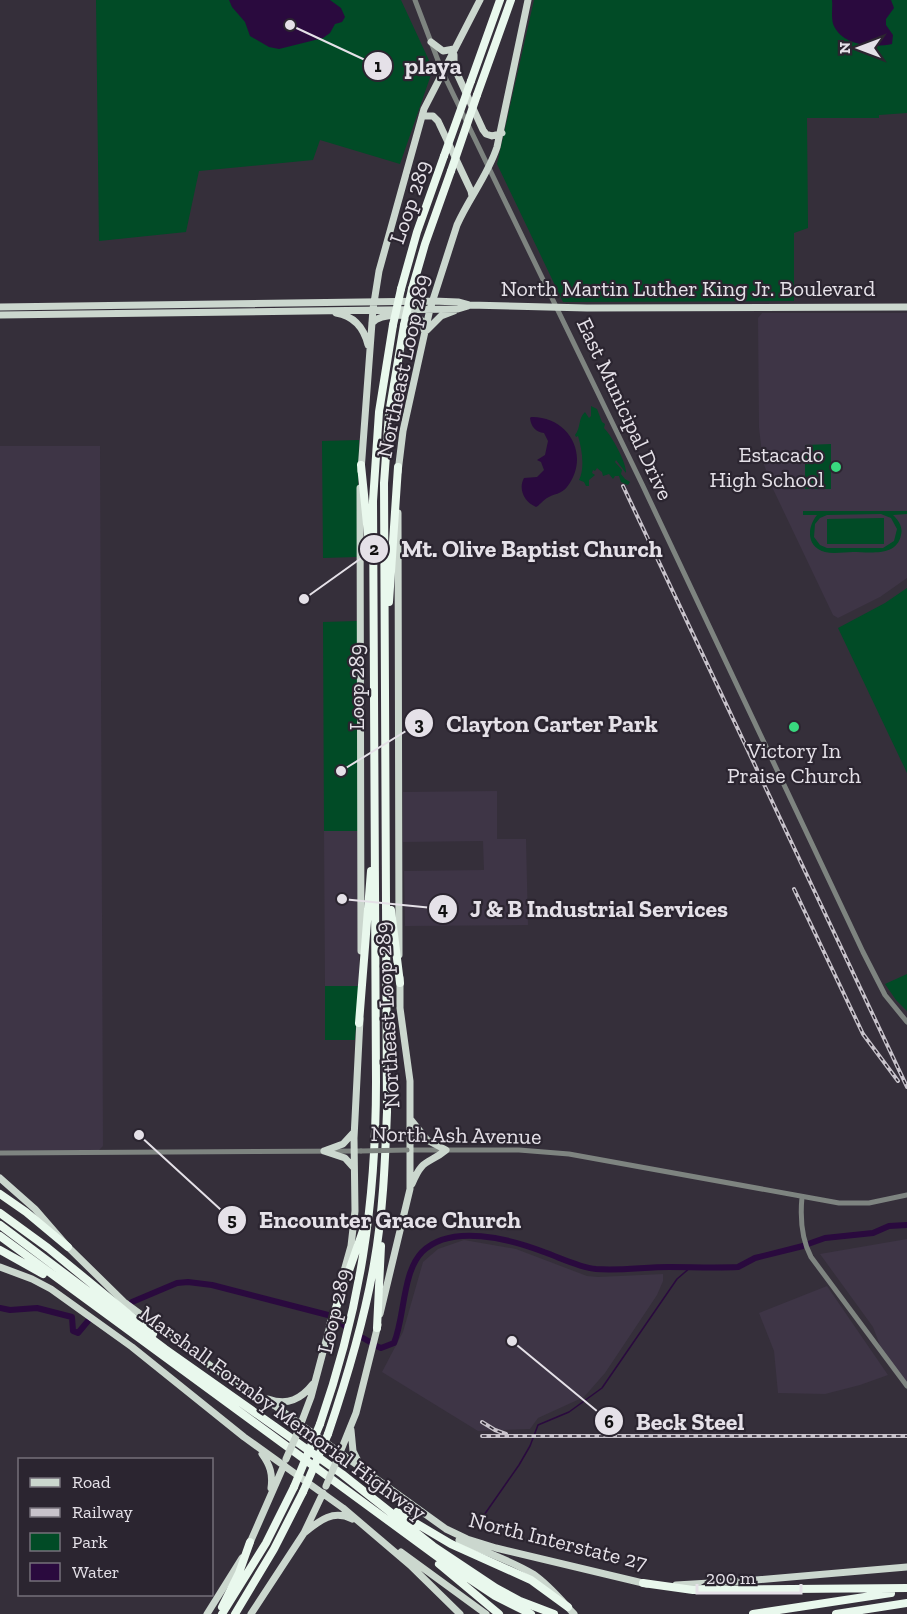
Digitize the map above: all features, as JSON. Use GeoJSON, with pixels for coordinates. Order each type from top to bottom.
{"type":"FeatureCollection","features":[{"type":"Feature","properties":{"kind":"highway","name":"Loop 289"},"geometry":{"type":"LineString","coordinates":[[220,1614],[266,1543],[294,1487],[320,1424],[347,1340],[359,1288],[375,1170],[375,459],[380,406],[393,324],[417,232],[500,0]]}},
{"type":"Feature","properties":{"kind":"highway","name":"Loop 289"},"geometry":{"type":"LineString","coordinates":[[235,1614],[274,1549],[303,1492],[328,1434],[352,1360],[374,1264],[384,1188],[387,1112],[385,467],[389,414],[404,325],[425,244],[511,0]]}},
{"type":"Feature","properties":{"kind":"highway"},"geometry":{"type":"LineString","coordinates":[[361,465],[367,521],[374,658]]}},
{"type":"Feature","properties":{"kind":"highway"},"geometry":{"type":"LineString","coordinates":[[385,654],[398,467]]}},
{"type":"Feature","properties":{"kind":"highway"},"geometry":{"type":"LineString","coordinates":[[385,776],[389,818],[392,923],[400,983]]}},
{"type":"Feature","properties":{"kind":"highway"},"geometry":{"type":"LineString","coordinates":[[359,1023],[375,792]]}},
{"type":"Feature","properties":{"kind":"highway"},"geometry":{"type":"LineString","coordinates":[[330,1325],[366,1222],[375,1170]]}},
{"type":"Feature","properties":{"kind":"highway"},"geometry":{"type":"LineString","coordinates":[[377,1328],[384,1188]]}},
{"type":"Feature","properties":{"kind":"highway"},"geometry":{"type":"LineString","coordinates":[[0,1194],[68,1247]]}},
{"type":"Feature","properties":{"kind":"highway"},"geometry":{"type":"LineString","coordinates":[[0,1213],[63,1260],[195,1370]]}},
{"type":"Feature","properties":{"kind":"highway","name":"Marshall Formby Memorial Highway"},"geometry":{"type":"LineString","coordinates":[[0,1225],[195,1370],[342,1474],[406,1525],[474,1574],[520,1601],[554,1614]]}},
{"type":"Feature","properties":{"kind":"highway","name":"Marshall Formby Memorial Highway"},"geometry":{"type":"LineString","coordinates":[[0,1236],[473,1581],[509,1604],[531,1614]]}},
{"type":"Feature","properties":{"kind":"highway"},"geometry":{"type":"LineString","coordinates":[[0,1250],[99,1309]]}},
{"type":"Feature","properties":{"kind":"highway"},"geometry":{"type":"LineString","coordinates":[[342,1474],[433,1535],[525,1576],[567,1607]]}},
{"type":"Feature","properties":{"kind":"highway"},"geometry":{"type":"LineString","coordinates":[[407,1534],[416,1545],[499,1614]]}},
{"type":"Feature","properties":{"kind":"highway"},"geometry":{"type":"LineString","coordinates":[[220,1614],[250,1542]]}},
{"type":"Feature","properties":{"kind":"highway"},"geometry":{"type":"LineString","coordinates":[[643,1583],[693,1590],[907,1589]]}},
{"type":"Feature","properties":{"kind":"highway"},"geometry":{"type":"LineString","coordinates":[[753,1614],[907,1589]]}},
{"type":"Feature","properties":{"kind":"highway"},"geometry":{"type":"LineString","coordinates":[[836,1614],[906,1603]]}},
{"type":"Feature","properties":{"kind":"highway"},"geometry":{"type":"LineString","coordinates":[[871,1614],[906,1603]]}},
{"type":"Feature","properties":{"kind":"main road","name":"Northeast Loop 289"},"geometry":{"type":"LineString","coordinates":[[207,1614],[250,1542],[297,1434],[315,1382],[352,1238],[355,1212],[354,1170],[358,1151],[355,1130],[362,952],[361,465],[372,323],[379,271],[422,116],[442,71],[480,0]]}},
{"type":"Feature","properties":{"kind":"main road","name":"Northeast Loop 289"},"geometry":{"type":"LineString","coordinates":[[410,1189],[408,1150],[410,1081],[402,1023],[400,983],[398,467],[403,431],[431,305],[457,225],[490,168],[502,133],[528,0]]}},
{"type":"Feature","properties":{"kind":"main road"},"geometry":{"type":"LineString","coordinates":[[431,42],[443,51],[454,49],[452,63],[483,130],[492,136],[502,133]]}},
{"type":"Feature","properties":{"kind":"main road"},"geometry":{"type":"LineString","coordinates":[[422,116],[433,116],[438,121],[472,196]]}},
{"type":"Feature","properties":{"kind":"main road","name":"North Martin Luther King Jr. Boulevard"},"geometry":{"type":"LineString","coordinates":[[0,307],[307,303],[431,305],[458,302],[469,305],[557,307],[907,306]]}},
{"type":"Feature","properties":{"kind":"main road"},"geometry":{"type":"LineString","coordinates":[[307,303],[318,310],[340,313],[355,321],[366,337],[369,356]]}},
{"type":"Feature","properties":{"kind":"main road","name":"North Martin Luther King Jr. Boulevard"},"geometry":{"type":"LineString","coordinates":[[0,315],[318,310],[374,305]]}},
{"type":"Feature","properties":{"kind":"main road","name":"North Martin Luther King Jr. Boulevard"},"geometry":{"type":"LineString","coordinates":[[431,305],[458,309],[469,305]]}},
{"type":"Feature","properties":{"kind":"main road"},"geometry":{"type":"LineString","coordinates":[[424,335],[441,316],[458,309]]}},
{"type":"Feature","properties":{"kind":"main road"},"geometry":{"type":"LineString","coordinates":[[372,323],[382,316],[415,316],[422,321],[424,335]]}},
{"type":"Feature","properties":{"kind":"main road"},"geometry":{"type":"LineString","coordinates":[[410,1118],[421,1135],[446,1150]]}},
{"type":"Feature","properties":{"kind":"main road"},"geometry":{"type":"LineString","coordinates":[[324,1151],[343,1144],[355,1130]]}},
{"type":"Feature","properties":{"kind":"main road"},"geometry":{"type":"LineString","coordinates":[[251,1614],[304,1533],[352,1425],[361,1397],[410,1189],[420,1167],[446,1150]]}},
{"type":"Feature","properties":{"kind":"main road"},"geometry":{"type":"LineString","coordinates":[[324,1151],[345,1158],[354,1170]]}},
{"type":"Feature","properties":{"kind":"main road","name":"North Interstate 27"},"geometry":{"type":"LineString","coordinates":[[0,1178],[35,1209],[68,1247],[124,1302],[216,1369],[300,1425],[338,1457],[457,1535],[496,1548],[643,1583],[694,1585],[907,1567]]}},
{"type":"Feature","properties":{"kind":"main road"},"geometry":{"type":"LineString","coordinates":[[0,1267],[32,1279],[58,1293],[149,1360],[257,1446],[284,1463],[322,1495],[343,1508],[486,1614]]}},
{"type":"Feature","properties":{"kind":"main road"},"geometry":{"type":"LineString","coordinates":[[258,1396],[275,1402],[289,1401],[299,1398],[315,1382]]}},
{"type":"Feature","properties":{"kind":"main road"},"geometry":{"type":"LineString","coordinates":[[352,1425],[353,1452],[364,1472]]}},
{"type":"Feature","properties":{"kind":"main road"},"geometry":{"type":"LineString","coordinates":[[257,1446],[272,1472],[269,1500]]}},
{"type":"Feature","properties":{"kind":"main road"},"geometry":{"type":"LineString","coordinates":[[304,1533],[323,1519],[335,1515],[349,1517],[367,1527],[460,1614]]}},
{"type":"Feature","properties":{"kind":"main road"},"geometry":{"type":"LineString","coordinates":[[434,1521],[453,1538],[514,1564],[535,1576],[558,1595],[574,1614]]}},
{"type":"Feature","properties":{"kind":"street","name":"East Municipal Drive"},"geometry":{"type":"LineString","coordinates":[[415,0],[442,71],[557,307],[862,952],[885,995],[907,1022]]}},
{"type":"Feature","properties":{"kind":"street","name":"North Ash Avenue"},"geometry":{"type":"LineString","coordinates":[[0,1153],[519,1150],[569,1154],[839,1203],[869,1203],[907,1195]]}},
{"type":"Feature","properties":{"kind":"street"},"geometry":{"type":"LineString","coordinates":[[802,1197],[801,1225],[808,1251],[907,1386]]}},
{"type":"Feature","properties":{"kind":"shaded area","name":"Estacado High School"},"geometry":{"type":"Polygon","coordinates":[[[762,313],[907,313],[907,578],[880,597],[838,618],[833,615],[773,489],[763,462],[759,428],[758,318],[762,313]]]}},
{"type":"Feature","properties":{"kind":"shaded area"},"geometry":{"type":"Polygon","coordinates":[[[0,446],[100,446],[103,1146],[99,1150],[0,1150],[0,446]]]}},
{"type":"Feature","properties":{"kind":"shaded area"},"geometry":{"type":"Polygon","coordinates":[[[497,791],[497,839],[526,839],[528,925],[405,926],[404,871],[484,870],[483,841],[403,842],[403,792],[497,791]]]}},
{"type":"Feature","properties":{"kind":"shaded area"},"geometry":{"type":"Polygon","coordinates":[[[324,831],[359,831],[359,986],[325,986],[324,831]]]}},
{"type":"Feature","properties":{"kind":"shaded area"},"geometry":{"type":"Polygon","coordinates":[[[907,1239],[907,1383],[881,1348],[873,1327],[820,1254],[907,1239]]]}},
{"type":"Feature","properties":{"kind":"shaded area"},"geometry":{"type":"Polygon","coordinates":[[[464,1240],[516,1249],[587,1276],[663,1274],[663,1281],[657,1295],[605,1373],[584,1397],[538,1418],[530,1429],[478,1431],[382,1372],[403,1332],[423,1262],[438,1249],[464,1240]]]}},
{"type":"Feature","properties":{"kind":"shaded area"},"geometry":{"type":"Polygon","coordinates":[[[827,1286],[888,1375],[825,1394],[778,1393],[774,1351],[759,1313],[827,1286]]]}},
{"type":"Feature","properties":{"kind":"green space"},"geometry":{"type":"Polygon","coordinates":[[[96,0],[401,0],[433,69],[400,164],[320,140],[313,160],[199,171],[186,232],[99,241],[96,0]]]}},
{"type":"Feature","properties":{"kind":"green space"},"geometry":{"type":"Polygon","coordinates":[[[534,0],[907,0],[907,113],[879,115],[879,118],[807,118],[808,228],[794,233],[794,301],[563,302],[497,164],[534,0]]]}},
{"type":"Feature","properties":{"kind":"green space"},"geometry":{"type":"Polygon","coordinates":[[[591,406],[597,409],[605,424],[604,428],[622,457],[626,473],[616,460],[615,462],[622,470],[621,474],[630,482],[628,485],[621,482],[619,476],[613,479],[609,474],[603,476],[597,468],[593,470],[592,473],[595,475],[589,480],[589,486],[579,480],[582,458],[578,436],[575,435],[583,414],[585,412],[589,418],[591,416],[591,406]]]}},
{"type":"Feature","properties":{"kind":"green space"},"geometry":{"type":"Polygon","coordinates":[[[359,440],[357,557],[323,558],[322,441],[359,440]]]}},
{"type":"Feature","properties":{"kind":"green space"},"geometry":{"type":"Polygon","coordinates":[[[831,444],[831,489],[805,489],[805,445],[831,444]]]}},
{"type":"Feature","properties":{"kind":"green space"},"geometry":{"type":"Polygon","coordinates":[[[803,511],[907,511],[907,514],[893,515],[899,522],[901,532],[894,547],[882,552],[825,552],[814,546],[811,541],[811,525],[817,515],[803,515],[803,511]],[[881,514],[827,515],[815,524],[814,537],[820,545],[827,548],[883,548],[894,541],[897,529],[891,518],[881,514]]]}},
{"type":"Feature","properties":{"kind":"green space"},"geometry":{"type":"Polygon","coordinates":[[[884,518],[884,544],[827,544],[827,519],[884,518]]]}},
{"type":"Feature","properties":{"kind":"green space"},"geometry":{"type":"Polygon","coordinates":[[[907,588],[907,773],[838,628],[885,603],[907,588]]]}},
{"type":"Feature","properties":{"kind":"green space"},"geometry":{"type":"Polygon","coordinates":[[[357,621],[359,831],[324,831],[323,622],[357,621]]]}},
{"type":"Feature","properties":{"kind":"green space"},"geometry":{"type":"Polygon","coordinates":[[[907,974],[907,1011],[885,984],[907,974]]]}},
{"type":"Feature","properties":{"kind":"green space"},"geometry":{"type":"Polygon","coordinates":[[[325,986],[359,986],[355,1040],[325,1040],[325,986]]]}},
{"type":"Feature","properties":{"kind":"water"},"geometry":{"type":"Polygon","coordinates":[[[229,0],[330,0],[341,8],[345,17],[342,22],[335,24],[330,33],[323,38],[279,49],[269,47],[250,36],[245,22],[229,0]]]}},
{"type":"Feature","properties":{"kind":"water"},"geometry":{"type":"Polygon","coordinates":[[[832,0],[891,0],[894,8],[886,19],[886,25],[893,35],[892,44],[877,46],[846,39],[833,25],[832,0]]]}},
{"type":"Feature","properties":{"kind":"water"},"geometry":{"type":"Polygon","coordinates":[[[531,417],[544,418],[556,423],[565,431],[572,440],[577,463],[574,475],[567,487],[536,507],[523,495],[522,482],[524,478],[537,477],[544,470],[541,462],[537,460],[545,455],[548,441],[544,433],[539,432],[533,426],[531,417]]]}},
{"type":"Feature","properties":{"kind":"waterway"},"geometry":{"type":"LineString","coordinates":[[808,1244],[825,1238],[873,1233],[889,1226],[907,1225]]}},
{"type":"Feature","properties":{"kind":"waterway"},"geometry":{"type":"LineString","coordinates":[[376,1346],[381,1348],[394,1343],[407,1283],[422,1252],[434,1243],[449,1238],[481,1236],[515,1242],[596,1269],[738,1267],[755,1258],[803,1246]]}},
{"type":"Feature","properties":{"kind":"waterway"},"geometry":{"type":"LineString","coordinates":[[482,1518],[519,1465],[538,1425],[569,1412],[602,1388],[677,1279],[691,1267]]}},
{"type":"Feature","properties":{"kind":"waterway"},"geometry":{"type":"LineString","coordinates":[[132,1302],[177,1283],[188,1282],[212,1285],[328,1315]]}},
{"type":"Feature","properties":{"kind":"waterway"},"geometry":{"type":"LineString","coordinates":[[0,1308],[10,1310],[37,1308],[72,1317],[73,1331],[78,1333],[88,1321]]}},
{"type":"Feature","properties":{"kind":"waterway"},"geometry":{"type":"LineString","coordinates":[[335,1319],[345,1326]]}},
{"type":"Feature","properties":{"kind":"waterway"},"geometry":{"type":"LineString","coordinates":[[363,1338],[370,1342]]}},
{"type":"Feature","properties":{"kind":"railway"},"geometry":{"type":"LineString","coordinates":[[623,486],[907,1087]]}},
{"type":"Feature","properties":{"kind":"railway"},"geometry":{"type":"LineString","coordinates":[[794,889],[863,1034],[898,1081]]}},
{"type":"Feature","properties":{"kind":"railway"},"geometry":{"type":"LineString","coordinates":[[482,1422],[506,1434]]}},
{"type":"Feature","properties":{"kind":"railway"},"geometry":{"type":"LineString","coordinates":[[482,1436],[907,1436]]}},
{"type":"Feature","properties":{"kind":"place","name":"playa"},"geometry":{"type":"Point","coordinates":[290,25]}},
{"type":"Feature","properties":{"kind":"place","name":"Estacado High School"},"geometry":{"type":"Point","coordinates":[836,467]}},
{"type":"Feature","properties":{"kind":"place","name":"Mt. Olive Baptist Church"},"geometry":{"type":"Point","coordinates":[304,599]}},
{"type":"Feature","properties":{"kind":"place","name":"Victory In Praise Church"},"geometry":{"type":"Point","coordinates":[794,727]}},
{"type":"Feature","properties":{"kind":"place","name":"Clayton Carter Park"},"geometry":{"type":"Point","coordinates":[341,771]}},
{"type":"Feature","properties":{"kind":"place","name":"J & B Industrial Services"},"geometry":{"type":"Point","coordinates":[342,899]}},
{"type":"Feature","properties":{"kind":"place","name":"Encounter Grace Church"},"geometry":{"type":"Point","coordinates":[139,1135]}},
{"type":"Feature","properties":{"kind":"place","name":"Beck Steel"},"geometry":{"type":"Point","coordinates":[512,1341]}}]}
